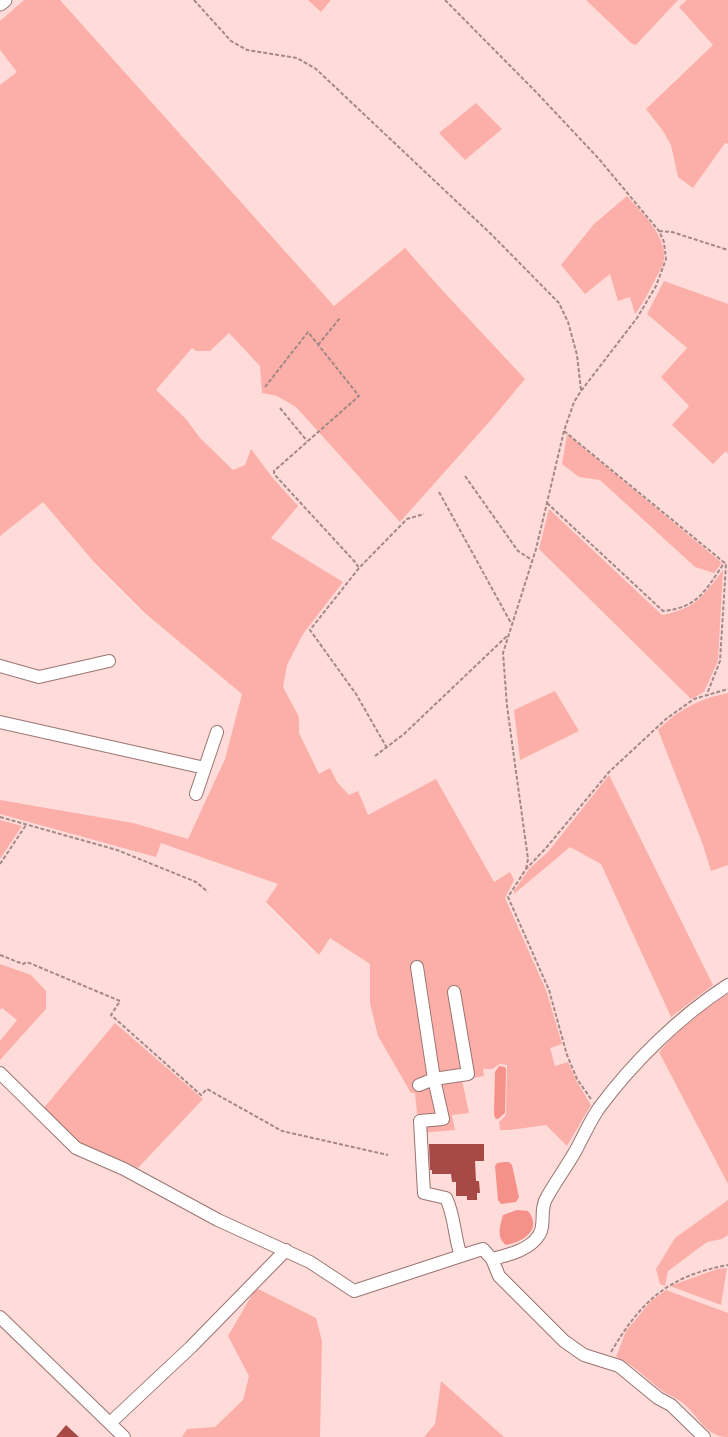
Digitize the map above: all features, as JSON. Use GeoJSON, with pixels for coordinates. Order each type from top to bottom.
{"type":"FeatureCollection","features":[{"type":"Feature","properties":{"kind":"main road"},"geometry":{"type":"LineString","coordinates":[[0,3],[4,0]]}},
{"type":"Feature","properties":{"kind":"street"},"geometry":{"type":"LineString","coordinates":[[0,666],[39,677],[109,661]]}},
{"type":"Feature","properties":{"kind":"street"},"geometry":{"type":"LineString","coordinates":[[0,722],[205,768]]}},
{"type":"Feature","properties":{"kind":"street"},"geometry":{"type":"LineString","coordinates":[[196,794],[217,732]]}},
{"type":"Feature","properties":{"kind":"street"},"geometry":{"type":"LineString","coordinates":[[417,967],[434,1079],[444,1119],[420,1122],[424,1192],[446,1198],[450,1207],[457,1245],[461,1256]]}},
{"type":"Feature","properties":{"kind":"street"},"geometry":{"type":"LineString","coordinates":[[492,1259],[521,1249],[539,1235],[543,1203],[568,1164],[598,1109],[621,1080],[678,1023],[728,985]]}},
{"type":"Feature","properties":{"kind":"street"},"geometry":{"type":"LineString","coordinates":[[419,1085],[434,1079],[468,1074],[454,992]]}},
{"type":"Feature","properties":{"kind":"street"},"geometry":{"type":"LineString","coordinates":[[0,1073],[76,1148],[124,1169],[218,1220],[310,1262],[354,1290],[483,1249],[492,1259],[499,1276],[564,1341],[584,1355],[619,1366],[658,1398],[671,1405],[704,1437]]}},
{"type":"Feature","properties":{"kind":"street"},"geometry":{"type":"LineString","coordinates":[[110,1424],[191,1347],[286,1250]]}},
{"type":"Feature","properties":{"kind":"street"},"geometry":{"type":"LineString","coordinates":[[0,1317],[124,1437]]}},
{"type":"Feature","properties":{"kind":"path"},"geometry":{"type":"LineString","coordinates":[[194,0],[231,41],[247,50],[297,58],[316,69],[491,234],[559,303],[568,322],[577,355],[581,391]]}},
{"type":"Feature","properties":{"kind":"path"},"geometry":{"type":"LineString","coordinates":[[445,0],[543,99],[609,172],[658,230],[667,252],[666,259],[656,286],[638,318],[574,402],[564,431],[532,560],[511,623],[503,653],[507,706],[528,859],[526,869]]}},
{"type":"Feature","properties":{"kind":"path"},"geometry":{"type":"LineString","coordinates":[[658,230],[672,232],[728,250]]}},
{"type":"Feature","properties":{"kind":"path"},"geometry":{"type":"LineString","coordinates":[[318,345],[340,318]]}},
{"type":"Feature","properties":{"kind":"path"},"geometry":{"type":"LineString","coordinates":[[265,387],[308,332],[360,396],[274,471],[274,474],[359,568]]}},
{"type":"Feature","properties":{"kind":"path"},"geometry":{"type":"LineString","coordinates":[[280,408],[307,442]]}},
{"type":"Feature","properties":{"kind":"path"},"geometry":{"type":"LineString","coordinates":[[564,431],[725,562],[720,661],[707,694]]}},
{"type":"Feature","properties":{"kind":"path"},"geometry":{"type":"LineString","coordinates":[[465,476],[518,551],[532,560]]}},
{"type":"Feature","properties":{"kind":"path"},"geometry":{"type":"LineString","coordinates":[[439,492],[511,623]]}},
{"type":"Feature","properties":{"kind":"path"},"geometry":{"type":"LineString","coordinates":[[547,503],[663,611],[679,610],[699,599],[725,562]]}},
{"type":"Feature","properties":{"kind":"path"},"geometry":{"type":"LineString","coordinates":[[387,748],[356,694],[310,630],[359,568],[407,519],[424,514]]}},
{"type":"Feature","properties":{"kind":"path"},"geometry":{"type":"LineString","coordinates":[[375,756],[404,734],[508,635]]}},
{"type":"Feature","properties":{"kind":"path"},"geometry":{"type":"LineString","coordinates":[[598,1109],[577,1079],[567,1055],[549,990],[509,904],[508,897],[526,869],[546,848],[609,772],[666,719],[694,699],[728,689]]}},
{"type":"Feature","properties":{"kind":"path"},"geometry":{"type":"LineString","coordinates":[[0,817],[117,850],[196,882],[208,892]]}},
{"type":"Feature","properties":{"kind":"path"},"geometry":{"type":"LineString","coordinates":[[0,864],[26,825]]}},
{"type":"Feature","properties":{"kind":"path"},"geometry":{"type":"LineString","coordinates":[[0,954],[23,964],[27,962],[120,1001],[111,1015],[202,1095],[207,1089],[282,1131],[388,1155]]}},
{"type":"Feature","properties":{"kind":"path"},"geometry":{"type":"LineString","coordinates":[[605,1362],[625,1328],[650,1298],[669,1284],[716,1267],[728,1265]]}},
{"type":"Feature","properties":{"kind":"shaded area"},"geometry":{"type":"Polygon","coordinates":[[[24,0],[60,0],[334,306],[405,248],[525,379],[490,421],[400,522],[296,407],[277,396],[262,393],[260,366],[229,333],[210,351],[196,351],[192,348],[156,390],[186,419],[200,438],[233,470],[245,465],[251,449],[272,477],[298,506],[271,538],[343,582],[303,634],[287,665],[283,687],[299,717],[299,733],[319,774],[330,768],[337,782],[349,795],[358,791],[368,815],[436,779],[494,882],[510,872],[514,880],[505,898],[546,990],[562,1044],[550,1048],[555,1066],[568,1062],[576,1080],[591,1105],[567,1146],[546,1125],[500,1130],[499,1122],[506,1115],[507,1065],[500,1064],[492,1069],[483,1069],[484,1076],[462,1080],[469,1113],[452,1115],[455,1130],[419,1133],[415,1093],[411,1093],[378,1036],[370,1003],[370,964],[330,938],[319,955],[266,902],[278,884],[161,843],[156,857],[0,814],[0,800],[133,823],[188,839],[225,759],[242,694],[146,614],[94,562],[43,502],[0,536],[0,85],[17,72],[0,50],[0,21],[24,0]]]}},
{"type":"Feature","properties":{"kind":"shaded area"},"geometry":{"type":"Polygon","coordinates":[[[308,0],[331,0],[321,12],[308,0]]]}},
{"type":"Feature","properties":{"kind":"shaded area"},"geometry":{"type":"Polygon","coordinates":[[[586,0],[678,0],[636,45],[631,43],[586,0]]]}},
{"type":"Feature","properties":{"kind":"shaded area"},"geometry":{"type":"Polygon","coordinates":[[[687,0],[728,0],[728,144],[725,143],[693,188],[678,177],[671,145],[663,131],[646,109],[713,45],[679,7],[687,0]]]}},
{"type":"Feature","properties":{"kind":"shaded area"},"geometry":{"type":"Polygon","coordinates":[[[476,103],[502,129],[465,160],[439,133],[476,103]]]}},
{"type":"Feature","properties":{"kind":"shaded area"},"geometry":{"type":"Polygon","coordinates":[[[627,196],[652,225],[664,250],[664,259],[661,268],[635,314],[630,297],[618,301],[610,274],[585,294],[561,265],[594,224],[627,196]]]}},
{"type":"Feature","properties":{"kind":"shaded area"},"geometry":{"type":"Polygon","coordinates":[[[664,281],[728,304],[728,454],[726,451],[713,464],[672,425],[689,406],[661,377],[687,348],[647,314],[664,281]]]}},
{"type":"Feature","properties":{"kind":"shaded area"},"geometry":{"type":"Polygon","coordinates":[[[567,434],[722,563],[714,573],[695,567],[600,480],[579,477],[562,464],[567,434]]]}},
{"type":"Feature","properties":{"kind":"shaded area"},"geometry":{"type":"Polygon","coordinates":[[[549,509],[662,615],[683,609],[698,600],[723,570],[718,661],[704,692],[691,699],[539,549],[549,509]]]}},
{"type":"Feature","properties":{"kind":"shaded area"},"geometry":{"type":"Polygon","coordinates":[[[555,691],[579,731],[520,760],[514,710],[555,691]]]}},
{"type":"Feature","properties":{"kind":"shaded area"},"geometry":{"type":"Polygon","coordinates":[[[728,693],[728,865],[711,871],[703,845],[658,730],[674,716],[690,706],[708,698],[728,693]]]}},
{"type":"Feature","properties":{"kind":"shaded area"},"geometry":{"type":"Polygon","coordinates":[[[609,775],[713,985],[671,1017],[601,864],[570,847],[514,894],[514,891],[529,869],[548,852],[609,775]]]}},
{"type":"Feature","properties":{"kind":"shaded area"},"geometry":{"type":"Polygon","coordinates":[[[0,820],[22,826],[0,859],[0,820]]]}},
{"type":"Feature","properties":{"kind":"shaded area"},"geometry":{"type":"Polygon","coordinates":[[[0,964],[31,975],[46,991],[46,1009],[0,1060],[0,1041],[17,1020],[2,1008],[0,1010],[0,964]]]}},
{"type":"Feature","properties":{"kind":"shaded area"},"geometry":{"type":"Polygon","coordinates":[[[728,993],[728,1184],[659,1052],[682,1026],[728,993]]]}},
{"type":"Feature","properties":{"kind":"shaded area"},"geometry":{"type":"Polygon","coordinates":[[[115,1023],[203,1099],[138,1168],[78,1142],[42,1110],[115,1023]]]}},
{"type":"Feature","properties":{"kind":"shaded area"},"geometry":{"type":"Polygon","coordinates":[[[499,1066],[505,1067],[506,1070],[505,1113],[498,1119],[495,1118],[494,1114],[495,1072],[499,1066]]]}},
{"type":"Feature","properties":{"kind":"shaded area"},"geometry":{"type":"Polygon","coordinates":[[[509,1162],[512,1165],[519,1197],[516,1202],[501,1204],[498,1200],[495,1166],[497,1163],[509,1162]]]}},
{"type":"Feature","properties":{"kind":"shaded area"},"geometry":{"type":"Polygon","coordinates":[[[728,1200],[728,1235],[722,1239],[707,1242],[668,1271],[665,1286],[660,1284],[656,1269],[675,1238],[728,1200]]]}},
{"type":"Feature","properties":{"kind":"shaded area"},"geometry":{"type":"Polygon","coordinates":[[[517,1210],[528,1211],[532,1218],[532,1229],[524,1238],[506,1245],[500,1235],[503,1215],[517,1210]]]}},
{"type":"Feature","properties":{"kind":"shaded area"},"geometry":{"type":"Polygon","coordinates":[[[727,1268],[721,1305],[670,1286],[717,1269],[727,1268]]]}},
{"type":"Feature","properties":{"kind":"shaded area"},"geometry":{"type":"Polygon","coordinates":[[[256,1288],[316,1318],[322,1341],[320,1437],[182,1437],[187,1429],[215,1427],[243,1400],[249,1376],[228,1336],[256,1288]]]}},
{"type":"Feature","properties":{"kind":"shaded area"},"geometry":{"type":"Polygon","coordinates":[[[666,1290],[728,1313],[728,1437],[714,1434],[704,1426],[678,1399],[664,1392],[635,1368],[616,1357],[626,1331],[651,1301],[666,1290]]]}},
{"type":"Feature","properties":{"kind":"shaded area"},"geometry":{"type":"Polygon","coordinates":[[[441,1381],[504,1437],[424,1437],[435,1424],[441,1381]]]}},
{"type":"Feature","properties":{"kind":"building"},"geometry":{"type":"Polygon","coordinates":[[[429,1144],[484,1144],[484,1161],[475,1161],[476,1181],[479,1181],[480,1193],[477,1193],[477,1200],[467,1200],[467,1196],[456,1196],[456,1182],[452,1182],[451,1174],[432,1174],[432,1170],[430,1170],[429,1144]]]}},
{"type":"Feature","properties":{"kind":"building"},"geometry":{"type":"Polygon","coordinates":[[[66,1425],[79,1437],[56,1437],[66,1425]]]}}]}
